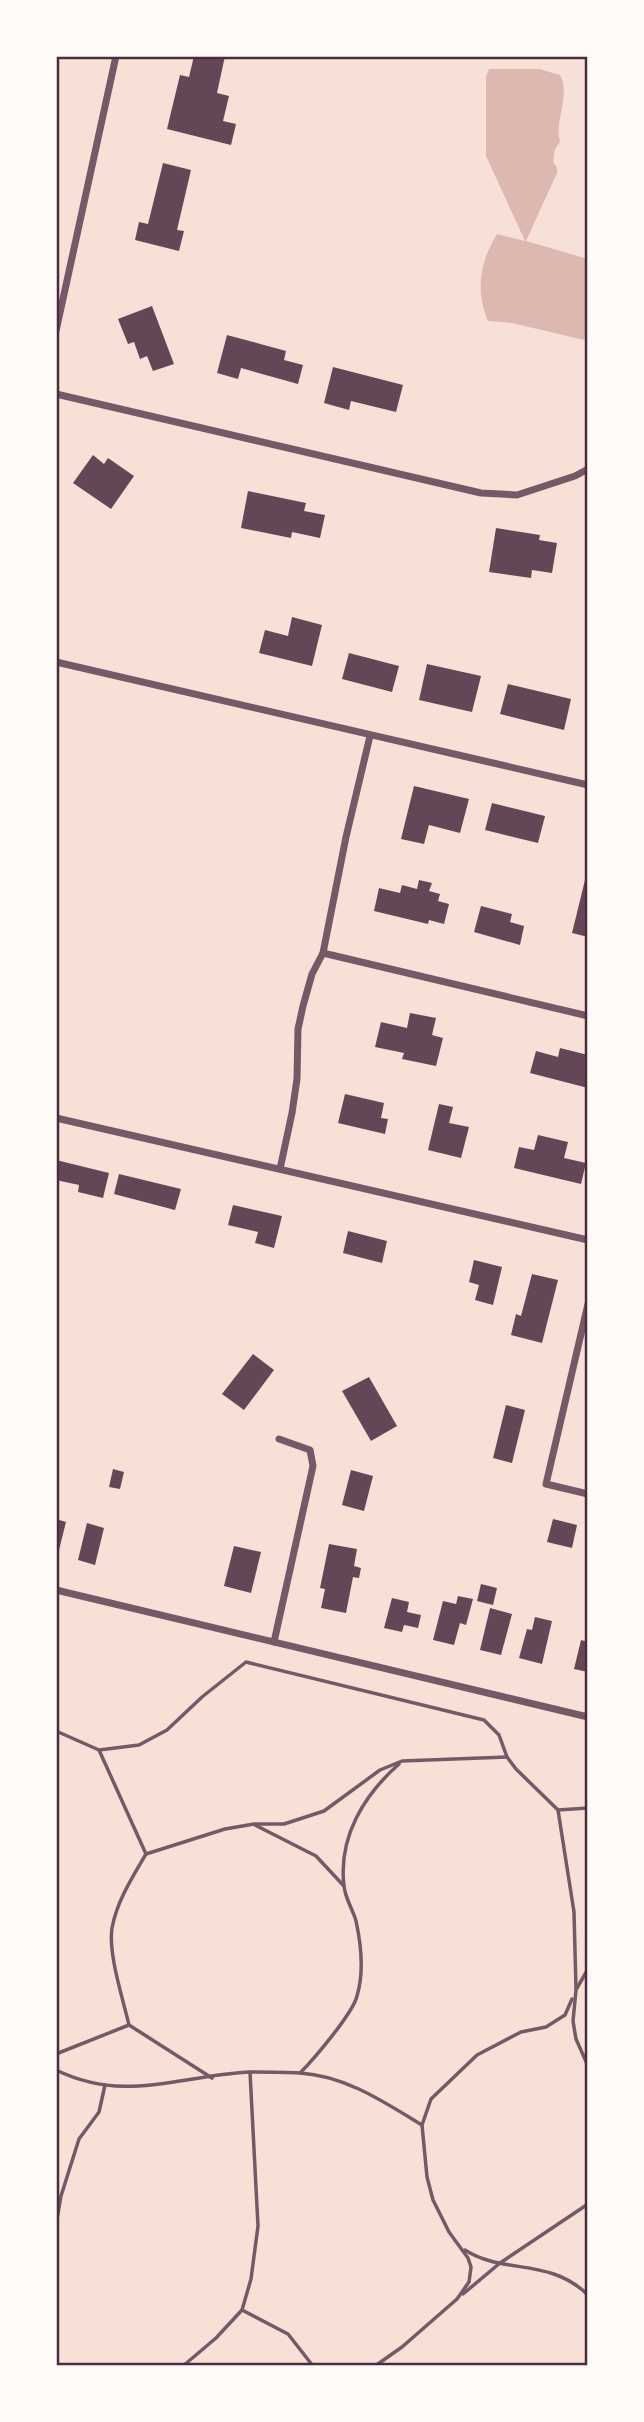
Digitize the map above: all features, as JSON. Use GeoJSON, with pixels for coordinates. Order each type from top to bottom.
{"type":"FeatureCollection","features":[{"type":"Feature","properties":{"kind":"street"},"geometry":{"type":"LineString","coordinates":[[56,331],[116,56]]}},
{"type":"Feature","properties":{"kind":"street"},"geometry":{"type":"LineString","coordinates":[[56,394],[481,493],[517,495],[575,476],[588,469]]}},
{"type":"Feature","properties":{"kind":"street"},"geometry":{"type":"LineString","coordinates":[[56,662],[588,785]]}},
{"type":"Feature","properties":{"kind":"street"},"geometry":{"type":"LineString","coordinates":[[280,1169],[294,1101],[301,1018],[312,974],[323,953],[370,736]]}},
{"type":"Feature","properties":{"kind":"street"},"geometry":{"type":"LineString","coordinates":[[323,953],[588,1016]]}},
{"type":"Feature","properties":{"kind":"street"},"geometry":{"type":"LineString","coordinates":[[56,1118],[588,1240]]}},
{"type":"Feature","properties":{"kind":"street"},"geometry":{"type":"LineString","coordinates":[[588,1304],[546,1484],[588,1494]]}},
{"type":"Feature","properties":{"kind":"street"},"geometry":{"type":"LineString","coordinates":[[274,1642],[313,1466],[310,1450],[279,1439]]}},
{"type":"Feature","properties":{"kind":"street"},"geometry":{"type":"LineString","coordinates":[[56,1590],[588,1717]]}},
{"type":"Feature","properties":{"kind":"lane"},"geometry":{"type":"LineString","coordinates":[[56,1731],[99,1750],[139,1745],[167,1730],[202,1696],[246,1662],[484,1720],[499,1735],[507,1757],[516,1769],[558,1810],[574,1912],[576,1990],[573,2007],[576,2039],[588,2066]]}},
{"type":"Feature","properties":{"kind":"lane"},"geometry":{"type":"LineString","coordinates":[[99,1750],[146,1854]]}},
{"type":"Feature","properties":{"kind":"lane"},"geometry":{"type":"LineString","coordinates":[[212,2078],[129,2025],[116,1971],[112,1930],[124,1890],[146,1854],[225,1829],[254,1824],[284,1824],[324,1811],[380,1770],[402,1761],[507,1757]]}},
{"type":"Feature","properties":{"kind":"lane"},"geometry":{"type":"LineString","coordinates":[[300,2073],[319,2054],[357,1997],[361,1957],[356,1922],[344,1886],[345,1856],[358,1811],[377,1784],[402,1761]]}},
{"type":"Feature","properties":{"kind":"lane"},"geometry":{"type":"LineString","coordinates":[[558,1810],[588,1808]]}},
{"type":"Feature","properties":{"kind":"lane"},"geometry":{"type":"LineString","coordinates":[[254,1824],[316,1856],[344,1886]]}},
{"type":"Feature","properties":{"kind":"lane"},"geometry":{"type":"LineString","coordinates":[[588,1969],[565,2015],[546,2027],[521,2032],[477,2055],[431,2099],[422,2126],[427,2177],[433,2200],[449,2232],[463,2248],[479,2259],[544,2269],[580,2287],[588,2295]]}},
{"type":"Feature","properties":{"kind":"lane"},"geometry":{"type":"LineString","coordinates":[[56,2054],[129,2025]]}},
{"type":"Feature","properties":{"kind":"lane"},"geometry":{"type":"LineString","coordinates":[[56,2070],[72,2078],[130,2088],[250,2073],[300,2073],[350,2084],[422,2126]]}},
{"type":"Feature","properties":{"kind":"lane"},"geometry":{"type":"LineString","coordinates":[[183,2366],[188,2365],[242,2310],[251,2279],[258,2226],[250,2073]]}},
{"type":"Feature","properties":{"kind":"lane"},"geometry":{"type":"LineString","coordinates":[[56,2225],[61,2196],[79,2139],[99,2112],[105,2085]]}},
{"type":"Feature","properties":{"kind":"lane"},"geometry":{"type":"LineString","coordinates":[[375,2366],[402,2347],[500,2263],[588,2204]]}},
{"type":"Feature","properties":{"kind":"lane"},"geometry":{"type":"LineString","coordinates":[[457,2299],[468,2282],[471,2267],[463,2248]]}},
{"type":"Feature","properties":{"kind":"lane"},"geometry":{"type":"LineString","coordinates":[[242,2310],[288,2334],[313,2366]]}},
{"type":"Feature","properties":{"kind":"shaded area"},"geometry":{"type":"Polygon","coordinates":[[[489,69],[539,69],[560,75],[563,83],[560,142],[555,149],[553,162],[557,173],[526,241],[588,259],[588,325],[584,340],[512,323],[488,321],[484,310],[481,276],[497,234],[525,241],[486,156],[486,77],[489,69]]]}},
{"type":"Feature","properties":{"kind":"building"},"geometry":{"type":"Polygon","coordinates":[[[194,56],[225,56],[217,93],[229,96],[223,121],[236,124],[231,145],[167,129],[180,75],[189,77],[194,56]]]}},
{"type":"Feature","properties":{"kind":"building"},"geometry":{"type":"Polygon","coordinates":[[[163,163],[191,170],[177,230],[184,231],[179,251],[135,240],[139,222],[148,224],[163,163]]]}},
{"type":"Feature","properties":{"kind":"building"},"geometry":{"type":"Polygon","coordinates":[[[152,306],[174,364],[153,371],[147,356],[140,359],[134,342],[128,344],[118,319],[152,306]]]}},
{"type":"Feature","properties":{"kind":"building"},"geometry":{"type":"Polygon","coordinates":[[[227,335],[286,351],[284,360],[303,365],[298,384],[241,368],[238,379],[217,373],[227,335]]]}},
{"type":"Feature","properties":{"kind":"building"},"geometry":{"type":"Polygon","coordinates":[[[333,367],[403,385],[396,412],[351,401],[349,410],[324,403],[333,367]]]}},
{"type":"Feature","properties":{"kind":"building"},"geometry":{"type":"Polygon","coordinates":[[[93,455],[104,464],[108,458],[134,476],[111,509],[73,483],[93,455]]]}},
{"type":"Feature","properties":{"kind":"building"},"geometry":{"type":"Polygon","coordinates":[[[248,491],[306,503],[304,511],[325,515],[320,538],[292,532],[291,538],[241,528],[248,491]]]}},
{"type":"Feature","properties":{"kind":"building"},"geometry":{"type":"Polygon","coordinates":[[[496,528],[540,535],[539,540],[557,543],[552,573],[532,570],[531,578],[489,572],[496,528]]]}},
{"type":"Feature","properties":{"kind":"building"},"geometry":{"type":"Polygon","coordinates":[[[292,617],[322,625],[312,666],[259,653],[265,630],[288,636],[292,617]]]}},
{"type":"Feature","properties":{"kind":"building"},"geometry":{"type":"Polygon","coordinates":[[[349,653],[399,666],[392,692],[342,679],[349,653]]]}},
{"type":"Feature","properties":{"kind":"building"},"geometry":{"type":"Polygon","coordinates":[[[427,664],[481,676],[472,712],[419,700],[427,664]]]}},
{"type":"Feature","properties":{"kind":"building"},"geometry":{"type":"Polygon","coordinates":[[[508,684],[571,699],[564,730],[500,714],[508,684]]]}},
{"type":"Feature","properties":{"kind":"building"},"geometry":{"type":"Polygon","coordinates":[[[414,786],[469,799],[460,833],[429,825],[424,844],[401,839],[414,786]]]}},
{"type":"Feature","properties":{"kind":"building"},"geometry":{"type":"Polygon","coordinates":[[[492,803],[545,816],[538,843],[485,830],[492,803]]]}},
{"type":"Feature","properties":{"kind":"building"},"geometry":{"type":"Polygon","coordinates":[[[419,880],[432,883],[429,891],[440,894],[438,901],[449,904],[444,924],[429,920],[428,924],[374,911],[379,888],[400,893],[402,885],[417,889],[419,880]]]}},
{"type":"Feature","properties":{"kind":"building"},"geometry":{"type":"Polygon","coordinates":[[[585,880],[588,880],[588,937],[572,933],[585,880]]]}},
{"type":"Feature","properties":{"kind":"building"},"geometry":{"type":"Polygon","coordinates":[[[481,906],[512,914],[510,922],[524,926],[520,945],[474,932],[481,906]]]}},
{"type":"Feature","properties":{"kind":"building"},"geometry":{"type":"Polygon","coordinates":[[[410,1013],[436,1018],[432,1035],[443,1038],[436,1066],[402,1059],[404,1053],[375,1047],[381,1022],[407,1028],[410,1013]]]}},
{"type":"Feature","properties":{"kind":"building"},"geometry":{"type":"Polygon","coordinates":[[[560,1048],[588,1055],[588,1088],[530,1073],[536,1051],[558,1057],[560,1048]]]}},
{"type":"Feature","properties":{"kind":"building"},"geometry":{"type":"Polygon","coordinates":[[[345,1094],[384,1103],[381,1118],[388,1119],[385,1134],[338,1123],[345,1094]]]}},
{"type":"Feature","properties":{"kind":"building"},"geometry":{"type":"Polygon","coordinates":[[[439,1104],[453,1107],[449,1123],[469,1127],[461,1158],[428,1150],[439,1104]]]}},
{"type":"Feature","properties":{"kind":"building"},"geometry":{"type":"Polygon","coordinates":[[[538,1135],[568,1142],[564,1158],[586,1163],[581,1184],[514,1168],[519,1147],[534,1150],[538,1135]]]}},
{"type":"Feature","properties":{"kind":"building"},"geometry":{"type":"Polygon","coordinates":[[[56,1160],[109,1173],[103,1198],[78,1192],[79,1185],[56,1180],[56,1160]]]}},
{"type":"Feature","properties":{"kind":"building"},"geometry":{"type":"Polygon","coordinates":[[[119,1174],[181,1189],[175,1210],[114,1194],[119,1174]]]}},
{"type":"Feature","properties":{"kind":"building"},"geometry":{"type":"Polygon","coordinates":[[[233,1205],[282,1216],[274,1248],[255,1243],[258,1232],[228,1225],[233,1205]]]}},
{"type":"Feature","properties":{"kind":"building"},"geometry":{"type":"Polygon","coordinates":[[[348,1231],[387,1241],[382,1263],[343,1253],[348,1231]]]}},
{"type":"Feature","properties":{"kind":"building"},"geometry":{"type":"Polygon","coordinates":[[[474,1260],[502,1267],[493,1305],[475,1300],[479,1285],[469,1282],[474,1260]]]}},
{"type":"Feature","properties":{"kind":"building"},"geometry":{"type":"Polygon","coordinates":[[[532,1274],[558,1280],[542,1343],[511,1335],[516,1314],[521,1316],[532,1274]]]}},
{"type":"Feature","properties":{"kind":"building"},"geometry":{"type":"Polygon","coordinates":[[[253,1354],[274,1370],[244,1410],[222,1394],[253,1354]]]}},
{"type":"Feature","properties":{"kind":"building"},"geometry":{"type":"Polygon","coordinates":[[[369,1377],[397,1426],[371,1441],[342,1391],[369,1377]]]}},
{"type":"Feature","properties":{"kind":"building"},"geometry":{"type":"Polygon","coordinates":[[[506,1405],[525,1410],[512,1463],[493,1458],[506,1405]]]}},
{"type":"Feature","properties":{"kind":"building"},"geometry":{"type":"Polygon","coordinates":[[[113,1469],[124,1472],[120,1489],[109,1487],[113,1469]]]}},
{"type":"Feature","properties":{"kind":"building"},"geometry":{"type":"Polygon","coordinates":[[[351,1470],[373,1476],[364,1511],[342,1505],[351,1470]]]}},
{"type":"Feature","properties":{"kind":"building"},"geometry":{"type":"Polygon","coordinates":[[[56,1519],[66,1522],[57,1558],[56,1558],[56,1519]]]}},
{"type":"Feature","properties":{"kind":"building"},"geometry":{"type":"Polygon","coordinates":[[[553,1519],[577,1525],[572,1548],[547,1542],[553,1519]]]}},
{"type":"Feature","properties":{"kind":"building"},"geometry":{"type":"Polygon","coordinates":[[[87,1523],[104,1528],[95,1565],[78,1560],[87,1523]]]}},
{"type":"Feature","properties":{"kind":"building"},"geometry":{"type":"Polygon","coordinates":[[[329,1544],[357,1549],[354,1566],[361,1568],[359,1578],[353,1577],[346,1613],[321,1608],[325,1589],[320,1588],[329,1544]]]}},
{"type":"Feature","properties":{"kind":"building"},"geometry":{"type":"Polygon","coordinates":[[[234,1546],[261,1552],[251,1593],[224,1586],[234,1546]]]}},
{"type":"Feature","properties":{"kind":"building"},"geometry":{"type":"Polygon","coordinates":[[[481,1584],[497,1588],[493,1605],[477,1601],[481,1584]]]}},
{"type":"Feature","properties":{"kind":"building"},"geometry":{"type":"Polygon","coordinates":[[[458,1596],[473,1599],[466,1625],[460,1623],[454,1645],[433,1640],[443,1601],[456,1604],[458,1596]]]}},
{"type":"Feature","properties":{"kind":"building"},"geometry":{"type":"Polygon","coordinates":[[[392,1598],[409,1602],[407,1612],[421,1615],[418,1628],[404,1625],[402,1632],[384,1628],[392,1598]]]}},
{"type":"Feature","properties":{"kind":"building"},"geometry":{"type":"Polygon","coordinates":[[[490,1608],[512,1614],[501,1655],[480,1650],[490,1608]]]}},
{"type":"Feature","properties":{"kind":"building"},"geometry":{"type":"Polygon","coordinates":[[[535,1617],[552,1621],[542,1664],[519,1658],[527,1629],[532,1630],[535,1617]]]}},
{"type":"Feature","properties":{"kind":"building"},"geometry":{"type":"Polygon","coordinates":[[[581,1640],[588,1642],[588,1672],[574,1669],[581,1640]]]}}]}
